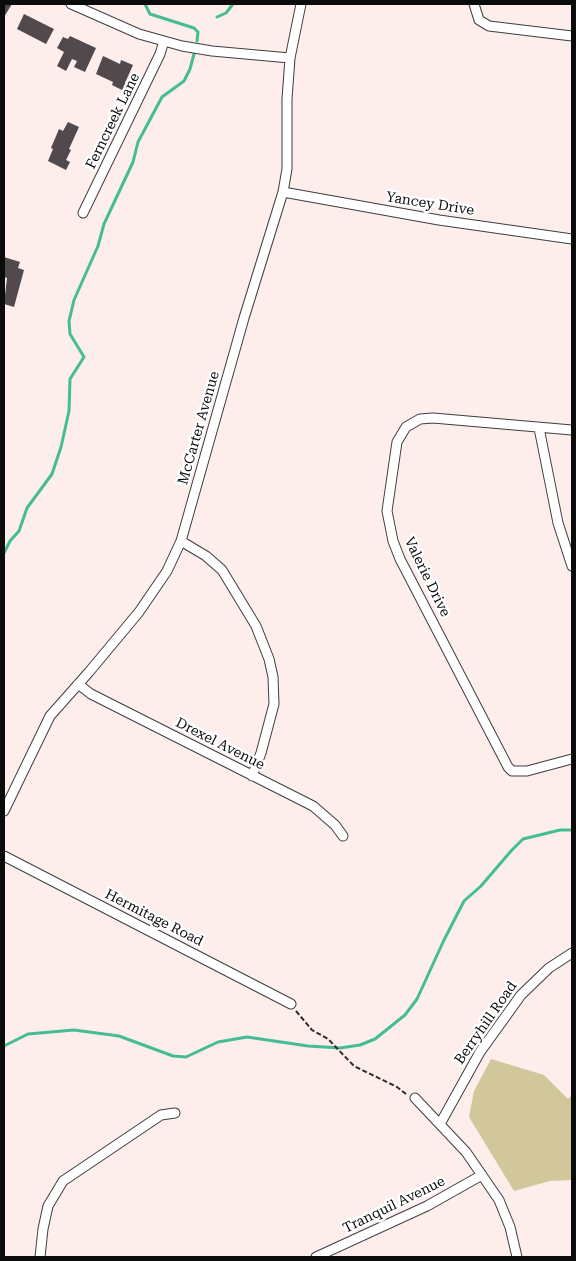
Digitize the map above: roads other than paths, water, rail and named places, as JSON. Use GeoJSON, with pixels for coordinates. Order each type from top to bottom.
{"type":"FeatureCollection","features":[{"type":"Feature","properties":{"kind":"street"},"geometry":{"type":"LineString","coordinates":[[71,4],[139,34],[164,41],[212,51],[290,58]]}},
{"type":"Feature","properties":{"kind":"street","name":"McCarter Avenue"},"geometry":{"type":"LineString","coordinates":[[4,811],[20,780],[42,727],[59,703],[78,684],[139,612],[161,582],[181,541],[244,318],[283,192],[287,169],[290,58],[301,4]]}},
{"type":"Feature","properties":{"kind":"street"},"geometry":{"type":"LineString","coordinates":[[474,4],[479,20],[489,26],[572,36]]}},
{"type":"Feature","properties":{"kind":"street","name":"Ferncreek Lane"},"geometry":{"type":"LineString","coordinates":[[84,213],[148,80],[164,41]]}},
{"type":"Feature","properties":{"kind":"street","name":"Yancey Drive"},"geometry":{"type":"LineString","coordinates":[[283,192],[439,220],[572,240]]}},
{"type":"Feature","properties":{"kind":"street","name":"Valerie Drive"},"geometry":{"type":"LineString","coordinates":[[572,430],[433,418],[420,419],[410,424],[402,432],[397,442],[387,511],[393,541],[400,559],[508,767],[512,771],[527,770],[572,759]]}},
{"type":"Feature","properties":{"kind":"street"},"geometry":{"type":"LineString","coordinates":[[540,428],[558,523],[572,566]]}},
{"type":"Feature","properties":{"kind":"street"},"geometry":{"type":"LineString","coordinates":[[181,541],[206,556],[222,570],[256,626],[269,659],[273,677],[274,704],[261,753],[252,776]]}},
{"type":"Feature","properties":{"kind":"street","name":"Drexel Avenue"},"geometry":{"type":"LineString","coordinates":[[78,684],[91,694],[321,811],[335,824],[343,836]]}},
{"type":"Feature","properties":{"kind":"street","name":"Hermitage Road"},"geometry":{"type":"LineString","coordinates":[[4,856],[291,1004]]}},
{"type":"Feature","properties":{"kind":"street","name":"Berryhill Road"},"geometry":{"type":"LineString","coordinates":[[440,1124],[480,1052],[521,995],[549,968],[572,953]]}},
{"type":"Feature","properties":{"kind":"street"},"geometry":{"type":"LineString","coordinates":[[415,1098],[466,1152],[502,1206],[517,1257]]}},
{"type":"Feature","properties":{"kind":"street"},"geometry":{"type":"LineString","coordinates":[[40,1257],[43,1228],[48,1206],[63,1181],[161,1115],[175,1113]]}},
{"type":"Feature","properties":{"kind":"street","name":"Tranquil Avenue"},"geometry":{"type":"LineString","coordinates":[[316,1257],[427,1206],[482,1175]]}},
{"type":"Feature","properties":{"kind":"waterway"},"geometry":{"type":"LineString","coordinates":[[145,4],[150,14],[194,28],[198,32],[197,41]]}},
{"type":"Feature","properties":{"kind":"waterway"},"geometry":{"type":"LineString","coordinates":[[217,17],[226,13],[233,4]]}},
{"type":"Feature","properties":{"kind":"waterway"},"geometry":{"type":"LineString","coordinates":[[4,553],[10,541],[19,531],[27,508],[52,474],[61,447],[69,411],[70,379],[84,357],[70,334],[69,321],[74,300],[98,246],[104,224],[133,162],[138,142],[162,97],[184,81],[194,54]]}},
{"type":"Feature","properties":{"kind":"waterway"},"geometry":{"type":"LineString","coordinates":[[4,1046],[28,1034],[74,1030],[119,1036],[173,1056],[186,1057],[218,1042],[247,1037],[308,1046],[340,1048],[360,1045],[375,1039],[405,1015],[417,999],[464,901],[481,886],[511,851],[523,839],[560,830],[572,830]]}}]}
